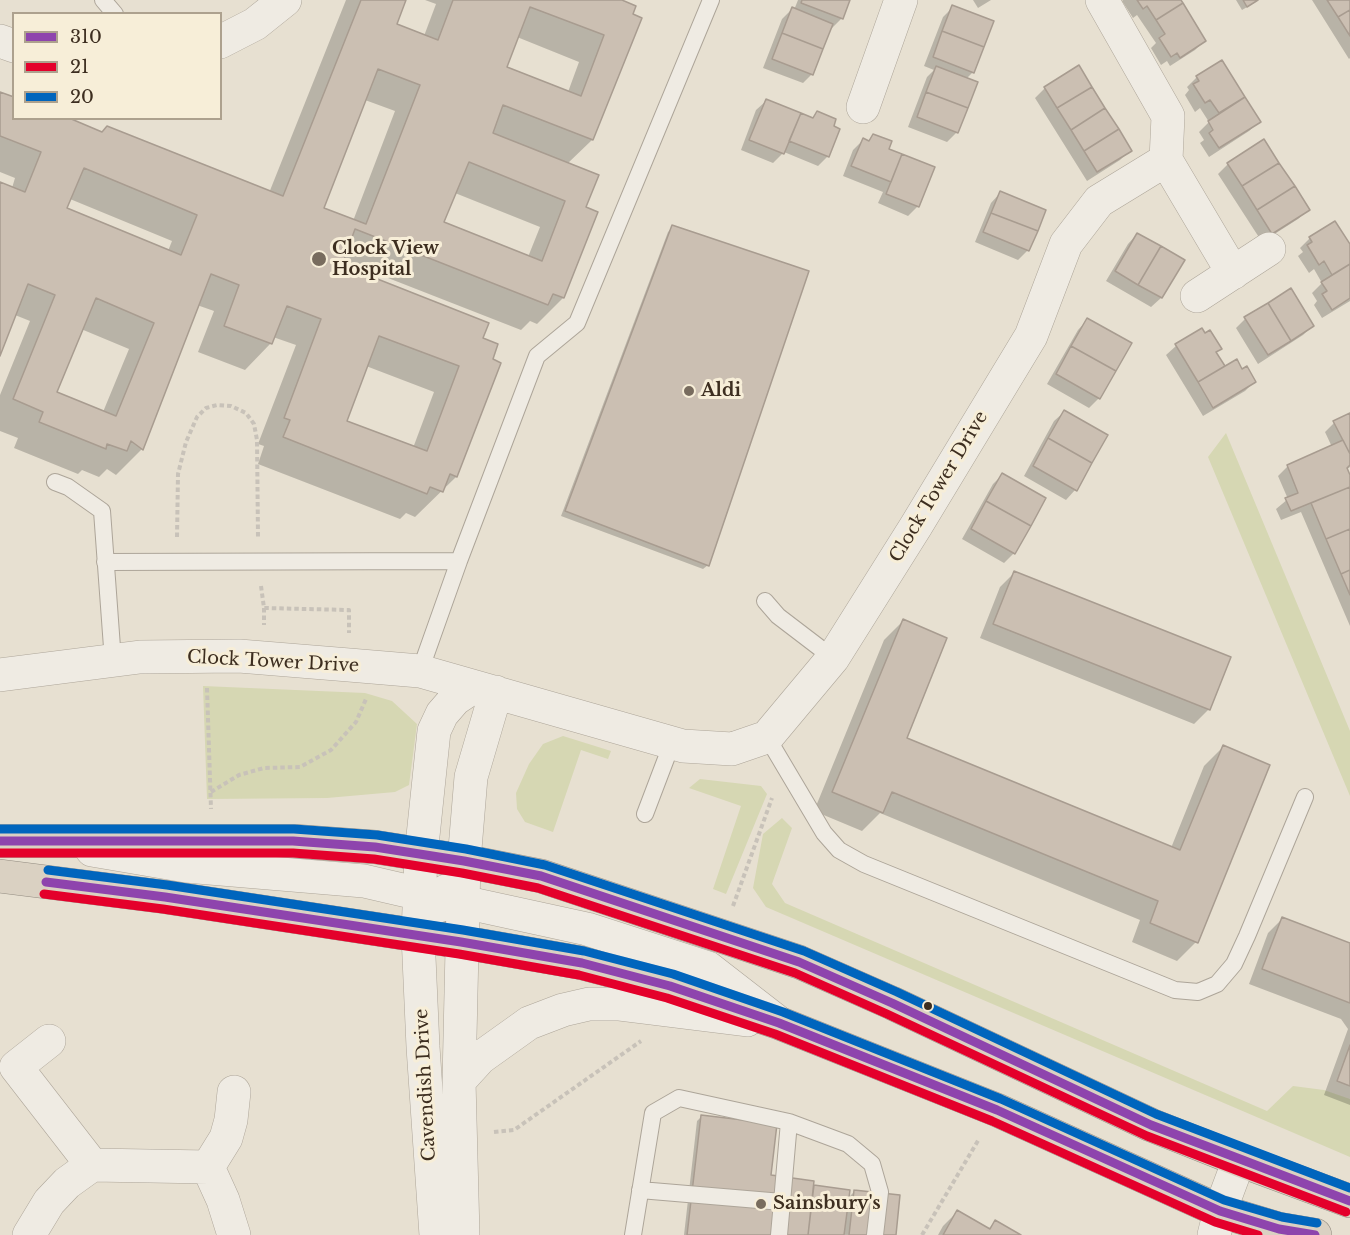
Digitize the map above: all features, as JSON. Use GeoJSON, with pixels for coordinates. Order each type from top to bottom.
{"type":"FeatureCollection","features":[{"type":"Feature","properties":{"kind":"highway"},"geometry":{"type":"LineString","coordinates":[[0,841],[293,841],[375,847],[541,876],[799,962],[882,998],[1141,1120],[1239,1160],[1350,1201]]}},
{"type":"Feature","properties":{"kind":"highway"},"geometry":{"type":"LineString","coordinates":[[0,876],[165,897],[461,942],[582,963],[670,986],[779,1023],[997,1110],[1217,1223],[1315,1235]]}},
{"type":"Feature","properties":{"kind":"street"},"geometry":{"type":"LineString","coordinates":[[222,41],[255,24],[285,0]]}},
{"type":"Feature","properties":{"kind":"street"},"geometry":{"type":"LineString","coordinates":[[863,107],[901,0]]}},
{"type":"Feature","properties":{"kind":"street"},"geometry":{"type":"LineString","coordinates":[[1102,0],[1168,116],[1166,160],[1233,273]]}},
{"type":"Feature","properties":{"kind":"street","name":"Clock Tower Drive"},"geometry":{"type":"LineString","coordinates":[[0,675],[140,657],[239,657],[364,666],[420,671],[683,746],[732,749],[767,737],[833,658],[1031,336],[1066,244],[1099,201],[1166,160]]}},
{"type":"Feature","properties":{"kind":"street"},"geometry":{"type":"LineString","coordinates":[[1197,296],[1269,249]]}},
{"type":"Feature","properties":{"kind":"street"},"geometry":{"type":"LineString","coordinates":[[418,935],[421,855],[434,731],[442,714],[455,699],[485,690],[471,777],[464,861]]}},
{"type":"Feature","properties":{"kind":"street","name":"Cavendish Drive"},"geometry":{"type":"LineString","coordinates":[[43,841],[186,866],[363,881],[420,894],[436,903],[448,915],[461,942]]}},
{"type":"Feature","properties":{"kind":"street"},"geometry":{"type":"LineString","coordinates":[[421,855],[437,883],[449,894],[463,902],[587,929],[708,968],[779,1023]]}},
{"type":"Feature","properties":{"kind":"street","name":"Cavendish Drive"},"geometry":{"type":"LineString","coordinates":[[463,1235],[459,1081],[464,861]]}},
{"type":"Feature","properties":{"kind":"street","name":"Cavendish Drive"},"geometry":{"type":"LineString","coordinates":[[418,935],[436,1235]]}},
{"type":"Feature","properties":{"kind":"street","name":"Cavendish Drive"},"geometry":{"type":"LineString","coordinates":[[459,1081],[480,1058],[529,1023],[563,1010],[589,1004],[618,1004],[779,1023]]}},
{"type":"Feature","properties":{"kind":"street"},"geometry":{"type":"LineString","coordinates":[[49,1041],[8,1073],[92,1165]]}},
{"type":"Feature","properties":{"kind":"street"},"geometry":{"type":"LineString","coordinates":[[208,1167],[226,1138],[234,1092]]}},
{"type":"Feature","properties":{"kind":"street"},"geometry":{"type":"LineString","coordinates":[[1217,1223],[1239,1160]]}},
{"type":"Feature","properties":{"kind":"street"},"geometry":{"type":"LineString","coordinates":[[29,1235],[49,1202],[68,1183],[92,1165],[208,1167]]}},
{"type":"Feature","properties":{"kind":"street"},"geometry":{"type":"LineString","coordinates":[[208,1167],[223,1200],[234,1235]]}},
{"type":"Feature","properties":{"kind":"lane"},"geometry":{"type":"LineString","coordinates":[[103,0],[113,12]]}},
{"type":"Feature","properties":{"kind":"lane"},"geometry":{"type":"LineString","coordinates":[[420,671],[537,356],[577,323],[711,0]]}},
{"type":"Feature","properties":{"kind":"lane"},"geometry":{"type":"LineString","coordinates":[[55,482],[68,487],[102,511],[113,661]]}},
{"type":"Feature","properties":{"kind":"lane"},"geometry":{"type":"LineString","coordinates":[[105,561],[459,561]]}},
{"type":"Feature","properties":{"kind":"lane"},"geometry":{"type":"LineString","coordinates":[[765,601],[778,616],[833,658]]}},
{"type":"Feature","properties":{"kind":"lane"},"geometry":{"type":"LineString","coordinates":[[767,737],[824,833],[839,850],[864,864],[1175,990],[1198,992],[1208,988],[1217,984],[1234,964],[1305,797]]}},
{"type":"Feature","properties":{"kind":"lane"},"geometry":{"type":"LineString","coordinates":[[645,814],[672,743]]}},
{"type":"Feature","properties":{"kind":"lane"},"geometry":{"type":"LineString","coordinates":[[633,1235],[653,1113],[679,1098],[789,1122],[848,1144],[872,1164],[880,1192],[875,1235]]}},
{"type":"Feature","properties":{"kind":"lane"},"geometry":{"type":"LineString","coordinates":[[779,1235],[789,1122]]}},
{"type":"Feature","properties":{"kind":"lane"},"geometry":{"type":"LineString","coordinates":[[640,1190],[782,1202]]}},
{"type":"Feature","properties":{"kind":"path"},"geometry":{"type":"LineString","coordinates":[[177,561],[178,474],[186,442],[197,417],[206,408],[217,405],[231,406],[246,412],[254,424],[257,440],[258,561],[264,608],[350,610],[364,666],[356,722],[332,750],[300,767],[264,768],[239,775],[211,792]]}},
{"type":"Feature","properties":{"kind":"path"},"geometry":{"type":"LineString","coordinates":[[205,657],[213,841]]}},
{"type":"Feature","properties":{"kind":"path"},"geometry":{"type":"LineString","coordinates":[[723,936],[772,800],[771,789]]}},
{"type":"Feature","properties":{"kind":"path"},"geometry":{"type":"LineString","coordinates":[[460,1137],[514,1130],[640,1043],[666,1010]]}},
{"type":"Feature","properties":{"kind":"path"},"geometry":{"type":"LineString","coordinates":[[922,1235],[997,1110]]}},
{"type":"Feature","properties":{"kind":"green space"},"geometry":{"type":"Polygon","coordinates":[[[1226,433],[1350,731],[1350,796],[1208,457],[1226,433]]]}},
{"type":"Feature","properties":{"kind":"green space"},"geometry":{"type":"Polygon","coordinates":[[[203,686],[365,693],[392,701],[417,724],[409,785],[395,792],[327,798],[207,799],[203,686]]]}},
{"type":"Feature","properties":{"kind":"green space"},"geometry":{"type":"Polygon","coordinates":[[[563,736],[611,751],[608,759],[581,750],[553,832],[525,822],[517,809],[516,793],[529,764],[543,744],[563,736]]]}},
{"type":"Feature","properties":{"kind":"green space"},"geometry":{"type":"Polygon","coordinates":[[[700,779],[761,786],[767,794],[726,894],[713,889],[741,806],[689,788],[700,779]]]}},
{"type":"Feature","properties":{"kind":"green space"},"geometry":{"type":"Polygon","coordinates":[[[782,818],[792,828],[772,884],[785,903],[1267,1111],[1293,1086],[1324,1090],[1350,1099],[1350,1157],[766,907],[753,888],[763,834],[782,818]]]}},
{"type":"Feature","properties":{"kind":"building"},"geometry":{"type":"Polygon","coordinates":[[[361,0],[406,0],[397,24],[438,40],[453,0],[622,0],[636,6],[633,14],[642,18],[593,140],[503,105],[493,133],[599,175],[586,207],[598,212],[564,298],[553,294],[548,305],[355,229],[342,265],[489,323],[483,338],[498,344],[493,359],[501,363],[457,477],[450,474],[443,492],[430,487],[427,494],[283,437],[290,420],[284,418],[321,319],[287,306],[272,344],[224,326],[239,285],[211,274],[143,450],[131,441],[127,451],[107,444],[106,449],[39,422],[43,412],[13,399],[55,295],[28,284],[0,356],[0,182],[25,192],[41,152],[0,136],[0,92],[12,96],[12,120],[74,120],[102,132],[107,126],[283,196],[361,0]],[[530,7],[507,67],[581,96],[604,35],[530,7]],[[378,69],[324,208],[366,224],[420,85],[378,69]],[[469,162],[444,222],[542,261],[565,201],[469,162]],[[84,168],[67,208],[181,255],[197,215],[84,168]],[[96,298],[57,392],[116,416],[154,323],[96,298]],[[379,336],[347,421],[427,451],[459,366],[379,336]]]}},
{"type":"Feature","properties":{"kind":"building"},"geometry":{"type":"Polygon","coordinates":[[[802,0],[850,0],[843,19],[801,3],[802,0]]]}},
{"type":"Feature","properties":{"kind":"building"},"geometry":{"type":"Polygon","coordinates":[[[1137,0],[1181,0],[1183,3],[1156,20],[1147,6],[1143,9],[1137,0]]]}},
{"type":"Feature","properties":{"kind":"building"},"geometry":{"type":"Polygon","coordinates":[[[1243,0],[1258,0],[1247,7],[1243,0]]]}},
{"type":"Feature","properties":{"kind":"building"},"geometry":{"type":"Polygon","coordinates":[[[1327,0],[1350,0],[1350,10],[1338,17],[1327,0]]]}},
{"type":"Feature","properties":{"kind":"building"},"geometry":{"type":"Polygon","coordinates":[[[1183,3],[1206,41],[1180,58],[1177,53],[1171,57],[1159,38],[1165,34],[1156,20],[1183,3]]]}},
{"type":"Feature","properties":{"kind":"building"},"geometry":{"type":"Polygon","coordinates":[[[952,5],[994,21],[984,47],[942,31],[952,5]]]}},
{"type":"Feature","properties":{"kind":"building"},"geometry":{"type":"Polygon","coordinates":[[[792,7],[833,24],[823,49],[782,33],[792,7]]]}},
{"type":"Feature","properties":{"kind":"building"},"geometry":{"type":"Polygon","coordinates":[[[1350,10],[1350,36],[1338,17],[1350,10]]]}},
{"type":"Feature","properties":{"kind":"building"},"geometry":{"type":"Polygon","coordinates":[[[942,31],[984,47],[974,73],[933,57],[942,31]]]}},
{"type":"Feature","properties":{"kind":"building"},"geometry":{"type":"Polygon","coordinates":[[[782,33],[823,49],[813,75],[772,59],[782,33]]]}},
{"type":"Feature","properties":{"kind":"building"},"geometry":{"type":"Polygon","coordinates":[[[1222,60],[1245,97],[1219,113],[1210,100],[1205,103],[1193,84],[1199,81],[1196,76],[1222,60]]]}},
{"type":"Feature","properties":{"kind":"building"},"geometry":{"type":"Polygon","coordinates":[[[1079,65],[1092,87],[1057,108],[1044,87],[1079,65]]]}},
{"type":"Feature","properties":{"kind":"building"},"geometry":{"type":"Polygon","coordinates":[[[936,66],[978,82],[968,108],[926,92],[936,66]]]}},
{"type":"Feature","properties":{"kind":"building"},"geometry":{"type":"Polygon","coordinates":[[[1092,87],[1105,108],[1071,130],[1057,108],[1092,87]]]}},
{"type":"Feature","properties":{"kind":"building"},"geometry":{"type":"Polygon","coordinates":[[[926,92],[968,108],[958,133],[917,117],[926,92]]]}},
{"type":"Feature","properties":{"kind":"building"},"geometry":{"type":"Polygon","coordinates":[[[1245,97],[1261,122],[1219,148],[1209,133],[1213,130],[1208,121],[1245,97]]]}},
{"type":"Feature","properties":{"kind":"building"},"geometry":{"type":"Polygon","coordinates":[[[766,99],[801,113],[784,154],[749,140],[766,99]]]}},
{"type":"Feature","properties":{"kind":"building"},"geometry":{"type":"Polygon","coordinates":[[[1105,108],[1119,129],[1084,151],[1071,130],[1105,108]]]}},
{"type":"Feature","properties":{"kind":"building"},"geometry":{"type":"Polygon","coordinates":[[[817,111],[836,119],[834,126],[840,129],[829,157],[789,141],[801,113],[813,118],[817,111]]]}},
{"type":"Feature","properties":{"kind":"building"},"geometry":{"type":"Polygon","coordinates":[[[1119,129],[1132,151],[1097,172],[1084,151],[1119,129]]]}},
{"type":"Feature","properties":{"kind":"building"},"geometry":{"type":"Polygon","coordinates":[[[873,134],[892,141],[889,149],[902,154],[891,182],[851,166],[863,138],[869,141],[873,134]]]}},
{"type":"Feature","properties":{"kind":"building"},"geometry":{"type":"Polygon","coordinates":[[[1264,139],[1279,163],[1242,186],[1227,163],[1264,139]]]}},
{"type":"Feature","properties":{"kind":"building"},"geometry":{"type":"Polygon","coordinates":[[[902,154],[935,167],[919,207],[886,194],[902,154]]]}},
{"type":"Feature","properties":{"kind":"building"},"geometry":{"type":"Polygon","coordinates":[[[1279,163],[1295,186],[1257,210],[1242,186],[1279,163]]]}},
{"type":"Feature","properties":{"kind":"building"},"geometry":{"type":"Polygon","coordinates":[[[1295,186],[1310,210],[1272,234],[1257,210],[1295,186]]]}},
{"type":"Feature","properties":{"kind":"building"},"geometry":{"type":"Polygon","coordinates":[[[1000,191],[1046,210],[1038,231],[991,213],[1000,191]]]}},
{"type":"Feature","properties":{"kind":"building"},"geometry":{"type":"Polygon","coordinates":[[[991,213],[1038,231],[1029,251],[983,232],[991,213]]]}},
{"type":"Feature","properties":{"kind":"building"},"geometry":{"type":"Polygon","coordinates":[[[1335,221],[1350,244],[1350,264],[1332,275],[1324,261],[1319,265],[1307,245],[1312,242],[1309,237],[1335,221]]]}},
{"type":"Feature","properties":{"kind":"building","name":"Aldi"},"geometry":{"type":"Polygon","coordinates":[[[672,225],[809,271],[709,566],[565,511],[672,225]]]}},
{"type":"Feature","properties":{"kind":"building"},"geometry":{"type":"Polygon","coordinates":[[[1137,233],[1161,246],[1138,285],[1115,271],[1137,233]]]}},
{"type":"Feature","properties":{"kind":"building"},"geometry":{"type":"Polygon","coordinates":[[[1161,246],[1185,260],[1162,298],[1138,285],[1161,246]]]}},
{"type":"Feature","properties":{"kind":"building"},"geometry":{"type":"Polygon","coordinates":[[[1350,264],[1350,298],[1332,310],[1322,294],[1327,291],[1321,282],[1350,264]]]}},
{"type":"Feature","properties":{"kind":"building"},"geometry":{"type":"Polygon","coordinates":[[[1291,288],[1314,326],[1291,341],[1268,303],[1291,288]]]}},
{"type":"Feature","properties":{"kind":"building"},"geometry":{"type":"Polygon","coordinates":[[[1268,303],[1291,341],[1268,355],[1244,317],[1268,303]]]}},
{"type":"Feature","properties":{"kind":"building"},"geometry":{"type":"Polygon","coordinates":[[[1087,318],[1132,343],[1116,371],[1071,346],[1087,318]]]}},
{"type":"Feature","properties":{"kind":"building"},"geometry":{"type":"Polygon","coordinates":[[[1202,328],[1205,333],[1210,330],[1222,349],[1216,352],[1225,366],[1198,382],[1175,344],[1202,328]]]}},
{"type":"Feature","properties":{"kind":"building"},"geometry":{"type":"Polygon","coordinates":[[[1071,346],[1116,371],[1100,399],[1056,374],[1071,346]]]}},
{"type":"Feature","properties":{"kind":"building"},"geometry":{"type":"Polygon","coordinates":[[[1237,359],[1242,369],[1247,366],[1256,382],[1213,408],[1198,382],[1237,359]]]}},
{"type":"Feature","properties":{"kind":"building"},"geometry":{"type":"Polygon","coordinates":[[[1064,410],[1108,435],[1092,463],[1048,438],[1064,410]]]}},
{"type":"Feature","properties":{"kind":"building"},"geometry":{"type":"Polygon","coordinates":[[[1350,413],[1350,454],[1333,421],[1350,413]]]}},
{"type":"Feature","properties":{"kind":"building"},"geometry":{"type":"Polygon","coordinates":[[[1048,438],[1092,463],[1077,491],[1033,466],[1048,438]]]}},
{"type":"Feature","properties":{"kind":"building"},"geometry":{"type":"Polygon","coordinates":[[[1343,440],[1350,454],[1350,465],[1347,468],[1350,475],[1350,487],[1291,511],[1285,498],[1298,493],[1287,465],[1343,440]]]}},
{"type":"Feature","properties":{"kind":"building"},"geometry":{"type":"Polygon","coordinates":[[[1002,473],[1046,498],[1031,526],[986,501],[1002,473]]]}},
{"type":"Feature","properties":{"kind":"building"},"geometry":{"type":"Polygon","coordinates":[[[1350,487],[1350,529],[1326,539],[1311,503],[1350,487]]]}},
{"type":"Feature","properties":{"kind":"building"},"geometry":{"type":"Polygon","coordinates":[[[986,501],[1031,526],[1015,554],[971,529],[986,501]]]}},
{"type":"Feature","properties":{"kind":"building"},"geometry":{"type":"Polygon","coordinates":[[[1350,529],[1350,570],[1341,574],[1326,539],[1350,529]]]}},
{"type":"Feature","properties":{"kind":"building"},"geometry":{"type":"Polygon","coordinates":[[[1350,570],[1350,595],[1341,574],[1350,570]]]}},
{"type":"Feature","properties":{"kind":"building"},"geometry":{"type":"Polygon","coordinates":[[[1014,571],[1231,657],[1210,710],[993,624],[1014,571]]]}},
{"type":"Feature","properties":{"kind":"building"},"geometry":{"type":"Polygon","coordinates":[[[903,619],[947,638],[907,738],[1180,850],[1223,745],[1270,765],[1198,943],[1150,923],[1158,901],[892,792],[883,813],[832,792],[903,619]]]}},
{"type":"Feature","properties":{"kind":"building"},"geometry":{"type":"Polygon","coordinates":[[[1282,917],[1350,943],[1350,1003],[1262,969],[1282,917]]]}},
{"type":"Feature","properties":{"kind":"building"},"geometry":{"type":"Polygon","coordinates":[[[1350,1045],[1350,1086],[1337,1081],[1350,1045]]]}},
{"type":"Feature","properties":{"kind":"building"},"geometry":{"type":"Polygon","coordinates":[[[701,1115],[777,1124],[771,1175],[814,1181],[808,1235],[687,1235],[701,1115]]]}},
{"type":"Feature","properties":{"kind":"building"},"geometry":{"type":"Polygon","coordinates":[[[814,1185],[850,1190],[844,1235],[808,1235],[814,1185]]]}},
{"type":"Feature","properties":{"kind":"building"},"geometry":{"type":"Polygon","coordinates":[[[854,1190],[900,1195],[896,1235],[849,1235],[854,1190]]]}},
{"type":"Feature","properties":{"kind":"building"},"geometry":{"type":"Polygon","coordinates":[[[957,1210],[990,1229],[995,1220],[1021,1235],[943,1235],[957,1210]]]}},
{"type":"Feature","properties":{"kind":"transit line","name":"20"},"geometry":{"type":"LineString","coordinates":[[0,829],[294,829],[377,835],[466,849],[545,865],[804,951],[897,992],[1156,1114],[1350,1188]]}},
{"type":"Feature","properties":{"kind":"transit line","name":"310"},"geometry":{"type":"LineString","coordinates":[[0,841],[293,841],[375,847],[541,876],[799,962],[892,1003],[1151,1125],[1350,1201]]}},
{"type":"Feature","properties":{"kind":"transit line","name":"21"},"geometry":{"type":"LineString","coordinates":[[0,853],[293,853],[374,859],[538,888],[795,973],[1147,1136],[1346,1212]]}},
{"type":"Feature","properties":{"kind":"transit line","name":"20"},"geometry":{"type":"LineString","coordinates":[[48,870],[167,885],[463,930],[584,951],[673,974],[783,1012],[1001,1099],[1224,1200],[1282,1217],[1317,1223]]}},
{"type":"Feature","properties":{"kind":"transit line","name":"310"},"geometry":{"type":"LineString","coordinates":[[46,882],[165,897],[461,942],[582,963],[670,986],[779,1023],[997,1110],[1220,1211],[1279,1229],[1315,1235]]}},
{"type":"Feature","properties":{"kind":"transit line","name":"21"},"geometry":{"type":"LineString","coordinates":[[44,894],[163,909],[459,954],[579,975],[667,998],[775,1034],[992,1121],[1215,1222],[1258,1235]]}},
{"type":"Feature","properties":{"kind":"place","name":"Clock View Hospital"},"geometry":{"type":"Point","coordinates":[319,259]}},
{"type":"Feature","properties":{"kind":"place","name":"Aldi"},"geometry":{"type":"Point","coordinates":[689,391]}},
{"type":"Feature","properties":{"kind":"place","name":"Sainsbury's"},"geometry":{"type":"Point","coordinates":[761,1204]}}]}
